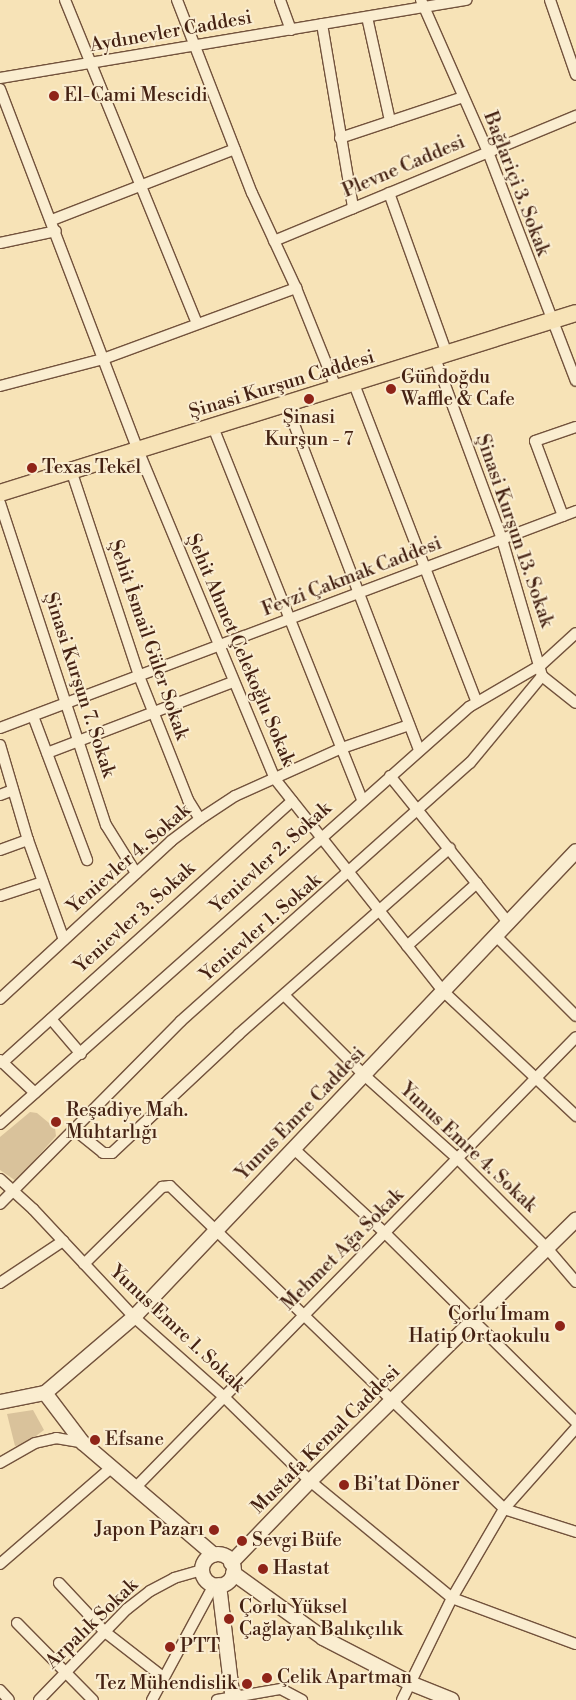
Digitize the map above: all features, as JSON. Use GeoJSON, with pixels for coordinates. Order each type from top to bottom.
{"type":"FeatureCollection","features":[{"type":"Feature","properties":{"kind":"main road","name":"Şinasi Kurşun Caddesi"},"geometry":{"type":"LineString","coordinates":[[0,493],[287,406],[576,313]]}},
{"type":"Feature","properties":{"kind":"street"},"geometry":{"type":"LineString","coordinates":[[65,0],[197,323]]}},
{"type":"Feature","properties":{"kind":"street"},"geometry":{"type":"LineString","coordinates":[[177,0],[235,149],[296,288],[336,390]]}},
{"type":"Feature","properties":{"kind":"street"},"geometry":{"type":"LineString","coordinates":[[280,0],[291,30]]}},
{"type":"Feature","properties":{"kind":"street","name":"Aydınevler Caddesi"},"geometry":{"type":"LineString","coordinates":[[0,78],[367,17],[422,4],[467,0]]}},
{"type":"Feature","properties":{"kind":"street"},"geometry":{"type":"LineString","coordinates":[[550,0],[573,55],[576,75]]}},
{"type":"Feature","properties":{"kind":"street","name":"Bağlariçi 3. Sokak"},"geometry":{"type":"LineString","coordinates":[[422,4],[488,152],[550,322],[576,381]]}},
{"type":"Feature","properties":{"kind":"street"},"geometry":{"type":"LineString","coordinates":[[367,17],[390,121]]}},
{"type":"Feature","properties":{"kind":"street"},"geometry":{"type":"LineString","coordinates":[[322,24],[353,208]]}},
{"type":"Feature","properties":{"kind":"street","name":"Şehit Ahmet Çelekoğlu Sokak"},"geometry":{"type":"LineString","coordinates":[[0,89],[52,220],[138,450],[217,646],[275,779],[443,991],[576,1116]]}},
{"type":"Feature","properties":{"kind":"street"},"geometry":{"type":"LineString","coordinates":[[340,138],[463,97]]}},
{"type":"Feature","properties":{"kind":"street","name":"Plevne Caddesi"},"geometry":{"type":"LineString","coordinates":[[274,241],[576,116]]}},
{"type":"Feature","properties":{"kind":"street"},"geometry":{"type":"LineString","coordinates":[[52,220],[235,149]]}},
{"type":"Feature","properties":{"kind":"street","name":"Şinasi Kurşun 13. Sokak"},"geometry":{"type":"LineString","coordinates":[[390,193],[441,356],[502,539],[542,670]]}},
{"type":"Feature","properties":{"kind":"street"},"geometry":{"type":"LineString","coordinates":[[0,243],[56,231]]}},
{"type":"Feature","properties":{"kind":"street"},"geometry":{"type":"LineString","coordinates":[[0,386],[103,359],[296,288]]}},
{"type":"Feature","properties":{"kind":"street"},"geometry":{"type":"LineString","coordinates":[[354,384],[477,702]]}},
{"type":"Feature","properties":{"kind":"street"},"geometry":{"type":"LineString","coordinates":[[287,406],[419,750]]}},
{"type":"Feature","properties":{"kind":"street"},"geometry":{"type":"LineString","coordinates":[[213,427],[362,800]]}},
{"type":"Feature","properties":{"kind":"street"},"geometry":{"type":"LineString","coordinates":[[563,516],[535,441],[576,427]]}},
{"type":"Feature","properties":{"kind":"street","name":"Şehit İsmail Güler Sokak"},"geometry":{"type":"LineString","coordinates":[[71,470],[139,676],[188,800],[200,819]]}},
{"type":"Feature","properties":{"kind":"street","name":"Şinasi Kurşun 7. Sokak"},"geometry":{"type":"LineString","coordinates":[[0,503],[106,825],[136,873]]}},
{"type":"Feature","properties":{"kind":"street","name":"Fevzi Çakmak Caddesi"},"geometry":{"type":"LineString","coordinates":[[0,728],[576,510]]}},
{"type":"Feature","properties":{"kind":"street","name":"Yenievler 2. Sokak"},"geometry":{"type":"LineString","coordinates":[[0,1124],[81,1054],[320,836],[419,750],[477,702],[542,670],[576,634]]}},
{"type":"Feature","properties":{"kind":"street"},"geometry":{"type":"LineString","coordinates":[[542,670],[576,703]]}},
{"type":"Feature","properties":{"kind":"street","name":"Yenievler 1. Sokak"},"geometry":{"type":"LineString","coordinates":[[0,1204],[14,1192],[181,1021],[350,874],[470,763],[542,670]]}},
{"type":"Feature","properties":{"kind":"street"},"geometry":{"type":"LineString","coordinates":[[47,753],[233,682]]}},
{"type":"Feature","properties":{"kind":"street"},"geometry":{"type":"LineString","coordinates":[[33,716],[87,860]]}},
{"type":"Feature","properties":{"kind":"street","name":"Yenievler 4. Sokak"},"geometry":{"type":"LineString","coordinates":[[0,999],[136,873],[200,819],[235,796],[342,748],[409,725]]}},
{"type":"Feature","properties":{"kind":"street"},"geometry":{"type":"LineString","coordinates":[[0,745],[28,840],[64,940]]}},
{"type":"Feature","properties":{"kind":"street"},"geometry":{"type":"LineString","coordinates":[[390,776],[508,922]]}},
{"type":"Feature","properties":{"kind":"street"},"geometry":{"type":"LineString","coordinates":[[0,795],[13,790]]}},
{"type":"Feature","properties":{"kind":"street","name":"Yenievler 3. Sokak"},"geometry":{"type":"LineString","coordinates":[[1,1062],[292,801]]}},
{"type":"Feature","properties":{"kind":"street"},"geometry":{"type":"LineString","coordinates":[[0,850],[28,840]]}},
{"type":"Feature","properties":{"kind":"street"},"geometry":{"type":"LineString","coordinates":[[75,1130],[103,1153],[112,1153],[284,995],[450,848]]}},
{"type":"Feature","properties":{"kind":"street","name":"Yunus Emre Caddesi"},"geometry":{"type":"LineString","coordinates":[[45,1393],[134,1317],[576,851]]}},
{"type":"Feature","properties":{"kind":"street"},"geometry":{"type":"LineString","coordinates":[[0,896],[43,882]]}},
{"type":"Feature","properties":{"kind":"street"},"geometry":{"type":"LineString","coordinates":[[407,946],[477,883]]}},
{"type":"Feature","properties":{"kind":"street"},"geometry":{"type":"LineString","coordinates":[[496,936],[576,1016]]}},
{"type":"Feature","properties":{"kind":"street","name":"Yunus Emre 4. Sokak"},"geometry":{"type":"LineString","coordinates":[[284,995],[364,1075],[458,1159],[546,1247],[576,1282]]}},
{"type":"Feature","properties":{"kind":"street"},"geometry":{"type":"LineString","coordinates":[[51,1018],[81,1054]]}},
{"type":"Feature","properties":{"kind":"street","name":"Mehmet Ağa Sokak"},"geometry":{"type":"LineString","coordinates":[[136,1487],[576,1037]]}},
{"type":"Feature","properties":{"kind":"street"},"geometry":{"type":"LineString","coordinates":[[1,1062],[35,1093]]}},
{"type":"Feature","properties":{"kind":"street"},"geometry":{"type":"LineString","coordinates":[[294,1149],[385,1233],[576,1422]]}},
{"type":"Feature","properties":{"kind":"street","name":"Yunus Emre 1. Sokak"},"geometry":{"type":"LineString","coordinates":[[0,1179],[63,1241],[134,1317],[224,1397],[310,1481],[452,1598],[576,1644]]}},
{"type":"Feature","properties":{"kind":"street"},"geometry":{"type":"LineString","coordinates":[[84,1264],[162,1187],[170,1186],[215,1232],[394,1399],[504,1509],[576,1532]]}},
{"type":"Feature","properties":{"kind":"street","name":"Mustafa Kemal Caddesi"},"geometry":{"type":"LineString","coordinates":[[232,1568],[310,1481],[546,1247],[576,1220]]}},
{"type":"Feature","properties":{"kind":"street"},"geometry":{"type":"LineString","coordinates":[[0,1283],[63,1241]]}},
{"type":"Feature","properties":{"kind":"street"},"geometry":{"type":"LineString","coordinates":[[0,1402],[45,1393],[83,1444],[214,1555]]}},
{"type":"Feature","properties":{"kind":"street"},"geometry":{"type":"LineString","coordinates":[[402,1700],[452,1598],[504,1509],[576,1428]]}},
{"type":"Feature","properties":{"kind":"street"},"geometry":{"type":"LineString","coordinates":[[0,1463],[42,1442],[56,1438],[83,1444]]}},
{"type":"Feature","properties":{"kind":"street"},"geometry":{"type":"LineString","coordinates":[[0,1564],[112,1467]]}},
{"type":"Feature","properties":{"kind":"street"},"geometry":{"type":"LineString","coordinates":[[232,1568],[228,1582],[216,1585],[205,1580],[202,1570],[205,1560],[214,1555],[224,1556],[232,1568],[323,1638],[410,1683],[452,1700]]}},
{"type":"Feature","properties":{"kind":"street","name":"Arpalık Sokak"},"geometry":{"type":"LineString","coordinates":[[38,1700],[105,1632],[150,1591],[174,1578],[202,1570]]}},
{"type":"Feature","properties":{"kind":"street"},"geometry":{"type":"LineString","coordinates":[[59,1583],[105,1632],[163,1677]]}},
{"type":"Feature","properties":{"kind":"street"},"geometry":{"type":"LineString","coordinates":[[152,1700],[163,1677],[216,1585]]}},
{"type":"Feature","properties":{"kind":"street"},"geometry":{"type":"LineString","coordinates":[[216,1585],[233,1698]]}},
{"type":"Feature","properties":{"kind":"street"},"geometry":{"type":"LineString","coordinates":[[17,1623],[93,1700]]}},
{"type":"Feature","properties":{"kind":"street"},"geometry":{"type":"LineString","coordinates":[[217,1700],[281,1689],[302,1700]]}},
{"type":"Feature","properties":{"kind":"street"},"geometry":{"type":"LineString","coordinates":[[0,1690],[9,1700]]}},
{"type":"Feature","properties":{"kind":"shaded area"},"geometry":{"type":"Polygon","coordinates":[[[30,1112],[37,1113],[55,1128],[56,1136],[16,1181],[0,1170],[0,1137],[30,1112]]]}},
{"type":"Feature","properties":{"kind":"shaded area"},"geometry":{"type":"Polygon","coordinates":[[[33,1410],[44,1430],[25,1444],[15,1446],[7,1414],[33,1410]]]}},
{"type":"Feature","properties":{"kind":"place","name":"El-Cami Mescidi"},"geometry":{"type":"Point","coordinates":[54,96]}},
{"type":"Feature","properties":{"kind":"place","name":"Gündoğdu Waffle & Cafe"},"geometry":{"type":"Point","coordinates":[391,389]}},
{"type":"Feature","properties":{"kind":"place","name":"Şinasi Kurşun - 7"},"geometry":{"type":"Point","coordinates":[309,399]}},
{"type":"Feature","properties":{"kind":"place","name":"Texas Tekel"},"geometry":{"type":"Point","coordinates":[32,468]}},
{"type":"Feature","properties":{"kind":"place","name":"Reşadiye Mah. Muhtarlığı"},"geometry":{"type":"Point","coordinates":[56,1122]}},
{"type":"Feature","properties":{"kind":"place","name":"Çorlu İmam Hatip Ortaokulu"},"geometry":{"type":"Point","coordinates":[560,1326]}},
{"type":"Feature","properties":{"kind":"place","name":"Efsane"},"geometry":{"type":"Point","coordinates":[95,1440]}},
{"type":"Feature","properties":{"kind":"place","name":"Bi'tat Döner"},"geometry":{"type":"Point","coordinates":[344,1485]}},
{"type":"Feature","properties":{"kind":"place","name":"Japon Pazarı"},"geometry":{"type":"Point","coordinates":[214,1530]}},
{"type":"Feature","properties":{"kind":"place","name":"Sevgi Büfe"},"geometry":{"type":"Point","coordinates":[242,1541]}},
{"type":"Feature","properties":{"kind":"place","name":"Hastat"},"geometry":{"type":"Point","coordinates":[263,1569]}},
{"type":"Feature","properties":{"kind":"place","name":"Çorlu Yüksel Çağlayan Balıkçılık"},"geometry":{"type":"Point","coordinates":[229,1619]}},
{"type":"Feature","properties":{"kind":"place","name":"PTT"},"geometry":{"type":"Point","coordinates":[170,1647]}},
{"type":"Feature","properties":{"kind":"place","name":"Çelik Apartman"},"geometry":{"type":"Point","coordinates":[267,1678]}},
{"type":"Feature","properties":{"kind":"place","name":"Tez Mühendislik"},"geometry":{"type":"Point","coordinates":[247,1684]}}]}
